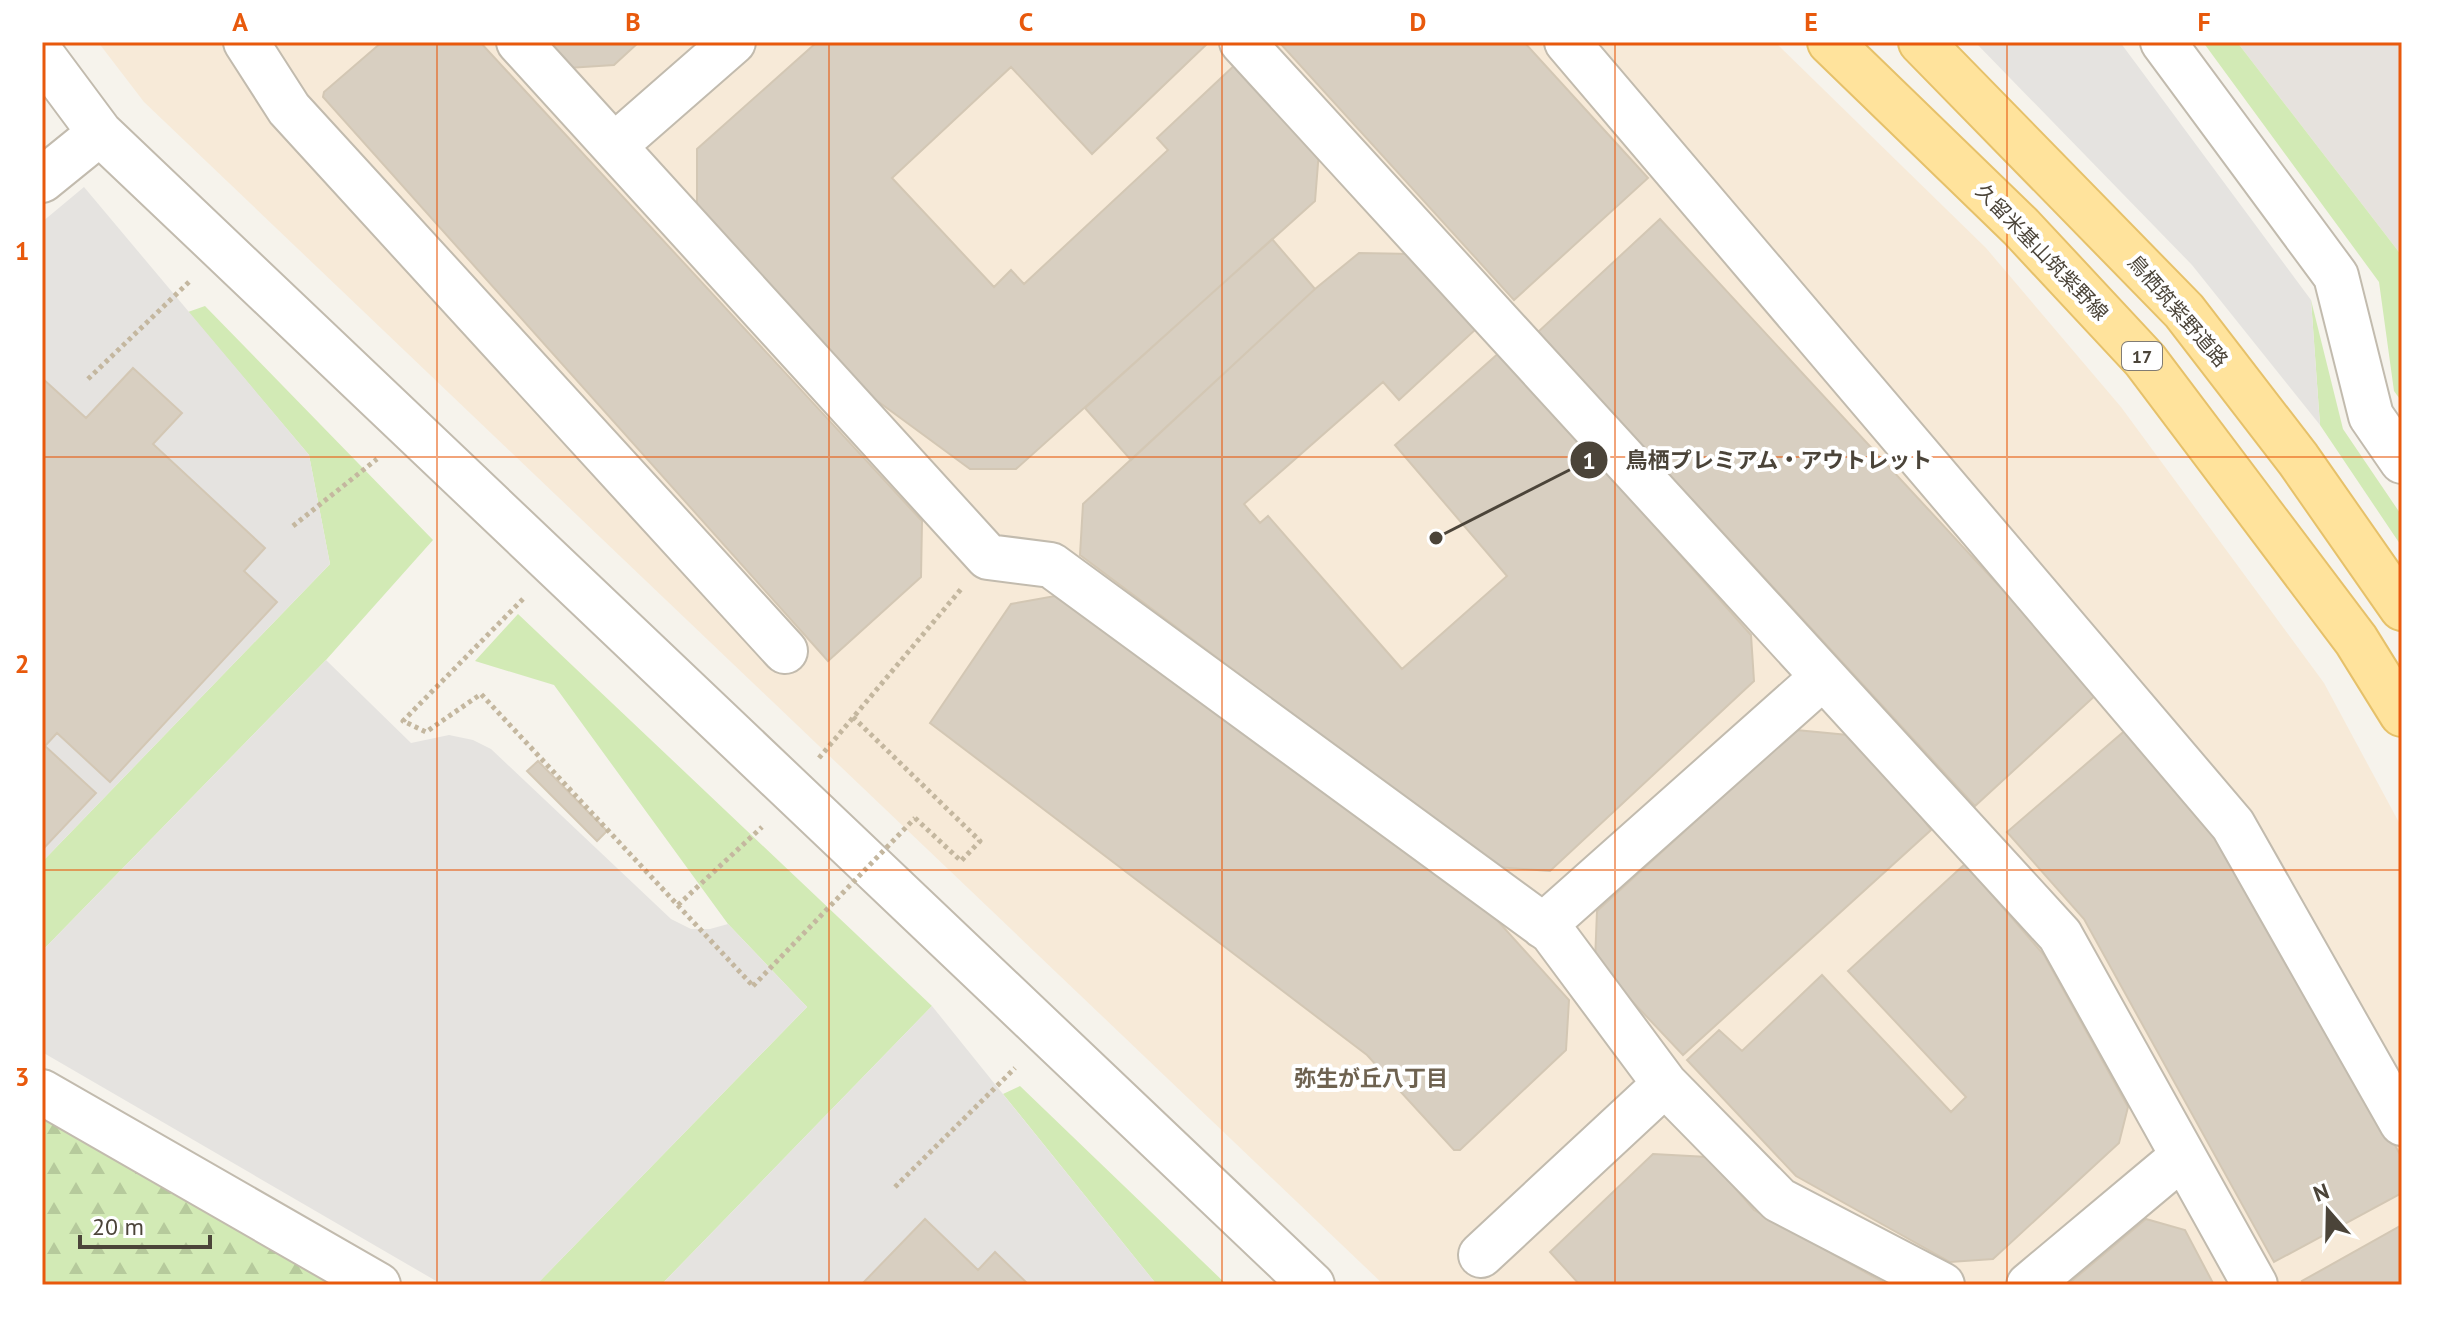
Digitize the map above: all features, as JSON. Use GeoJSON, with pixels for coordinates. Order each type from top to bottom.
{"type":"FeatureCollection","features":[{"type":"Feature","properties":{"kind":"main road","name":"久留米基山筑紫野線"},"geometry":{"type":"LineString","coordinates":[[1830,42],[2021,227],[2145,360],[2356,640],[2402,714]]}},
{"type":"Feature","properties":{"kind":"main road","name":"鳥栖筑紫野道路"},"geometry":{"type":"LineString","coordinates":[[1921,42],[2184,311],[2298,459],[2402,608]]}},
{"type":"Feature","properties":{"kind":"main road"},"geometry":{"type":"LineString","coordinates":[[2356,640],[2402,741]]}},
{"type":"Feature","properties":{"kind":"street"},"geometry":{"type":"LineString","coordinates":[[246,42],[289,109],[785,651]]}},
{"type":"Feature","properties":{"kind":"street"},"geometry":{"type":"LineString","coordinates":[[519,42],[988,557],[1051,565],[1552,932],[1665,1084],[1779,1200],[1942,1285]]}},
{"type":"Feature","properties":{"kind":"street"},"geometry":{"type":"LineString","coordinates":[[614,146],[733,42]]}},
{"type":"Feature","properties":{"kind":"street"},"geometry":{"type":"LineString","coordinates":[[1242,42],[2060,935],[2255,1285]]}},
{"type":"Feature","properties":{"kind":"street"},"geometry":{"type":"LineString","coordinates":[[1567,42],[2233,825],[2402,1123]]}},
{"type":"Feature","properties":{"kind":"street"},"geometry":{"type":"LineString","coordinates":[[2163,42],[2336,276],[2371,416],[2402,461]]}},
{"type":"Feature","properties":{"kind":"street"},"geometry":{"type":"LineString","coordinates":[[42,55],[100,133],[1312,1285]]}},
{"type":"Feature","properties":{"kind":"street"},"geometry":{"type":"LineString","coordinates":[[42,180],[100,133]]}},
{"type":"Feature","properties":{"kind":"street"},"geometry":{"type":"LineString","coordinates":[[1543,926],[1823,677]]}},
{"type":"Feature","properties":{"kind":"street"},"geometry":{"type":"LineString","coordinates":[[1481,1255],[1665,1084]]}},
{"type":"Feature","properties":{"kind":"street"},"geometry":{"type":"LineString","coordinates":[[42,1092],[378,1285]]}},
{"type":"Feature","properties":{"kind":"street"},"geometry":{"type":"LineString","coordinates":[[2029,1285],[2183,1156]]}},
{"type":"Feature","properties":{"kind":"path"},"geometry":{"type":"LineString","coordinates":[[88,379],[190,281]]}},
{"type":"Feature","properties":{"kind":"path"},"geometry":{"type":"LineString","coordinates":[[293,526],[377,459]]}},
{"type":"Feature","properties":{"kind":"path"},"geometry":{"type":"LineString","coordinates":[[818,758],[988,557]]}},
{"type":"Feature","properties":{"kind":"path"},"geometry":{"type":"LineString","coordinates":[[523,599],[403,721],[426,732],[481,694],[753,986],[915,818],[961,861],[980,841],[853,717]]}},
{"type":"Feature","properties":{"kind":"path"},"geometry":{"type":"LineString","coordinates":[[678,905],[762,827]]}},
{"type":"Feature","properties":{"kind":"path"},"geometry":{"type":"LineString","coordinates":[[895,1187],[1015,1068]]}},
{"type":"Feature","properties":{"kind":"shaded area"},"geometry":{"type":"Polygon","coordinates":[[[98,42],[1775,42],[1986,248],[2121,407],[2324,683],[2402,828],[2402,1285],[1384,1285],[144,102],[98,42]]]}},
{"type":"Feature","properties":{"kind":"shaded area"},"geometry":{"type":"Polygon","coordinates":[[[1975,42],[2120,42],[2311,300],[2320,425],[2192,265],[1975,42]]]}},
{"type":"Feature","properties":{"kind":"shaded area"},"geometry":{"type":"Polygon","coordinates":[[[2237,42],[2402,42],[2402,256],[2237,42]]]}},
{"type":"Feature","properties":{"kind":"shaded area"},"geometry":{"type":"Polygon","coordinates":[[[84,187],[309,455],[330,564],[42,862],[42,222],[84,187]]]}},
{"type":"Feature","properties":{"kind":"shaded area"},"geometry":{"type":"Polygon","coordinates":[[[326,660],[411,743],[449,735],[473,740],[491,749],[671,919],[691,929],[710,929],[728,924],[807,1007],[536,1285],[443,1285],[42,1052],[42,951],[326,660]]]}},
{"type":"Feature","properties":{"kind":"shaded area"},"geometry":{"type":"Polygon","coordinates":[[[932,1006],[1157,1285],[661,1285],[932,1006]]]}},
{"type":"Feature","properties":{"kind":"green space"},"geometry":{"type":"Polygon","coordinates":[[[2203,42],[2237,42],[2402,256],[2402,402],[2394,391],[2379,282],[2203,42]]]}},
{"type":"Feature","properties":{"kind":"green space"},"geometry":{"type":"Polygon","coordinates":[[[2311,300],[2343,429],[2402,516],[2402,547],[2320,425],[2311,300]]]}},
{"type":"Feature","properties":{"kind":"green space"},"geometry":{"type":"Polygon","coordinates":[[[205,306],[433,540],[326,660],[42,951],[42,862],[330,564],[309,455],[188,312],[205,306]]]}},
{"type":"Feature","properties":{"kind":"green space"},"geometry":{"type":"Polygon","coordinates":[[[518,614],[932,1006],[661,1285],[536,1285],[807,1007],[728,924],[554,685],[475,661],[518,614]]]}},
{"type":"Feature","properties":{"kind":"green space"},"geometry":{"type":"Polygon","coordinates":[[[1020,1086],[1227,1285],[1157,1285],[1003,1094],[1020,1086]]]}},
{"type":"Feature","properties":{"kind":"green space"},"geometry":{"type":"Polygon","coordinates":[[[42,1114],[344,1285],[42,1285],[42,1114]]]}},
{"type":"Feature","properties":{"kind":"building"},"geometry":{"type":"Polygon","coordinates":[[[382,42],[480,42],[922,521],[921,577],[828,661],[323,97],[324,92],[382,42]]]}},
{"type":"Feature","properties":{"kind":"building"},"geometry":{"type":"Polygon","coordinates":[[[544,42],[639,42],[614,65],[568,68],[544,42]]]}},
{"type":"Feature","properties":{"kind":"building"},"geometry":{"type":"Polygon","coordinates":[[[817,42],[1209,42],[1092,154],[1011,67],[892,178],[994,287],[1011,270],[1024,284],[1168,150],[1157,138],[1237,63],[1319,151],[1315,201],[1016,469],[970,469],[876,400],[697,210],[697,149],[817,42]]]}},
{"type":"Feature","properties":{"kind":"building"},"geometry":{"type":"Polygon","coordinates":[[[1279,42],[1524,42],[1648,178],[1514,300],[1279,42]]]}},
{"type":"Feature","properties":{"kind":"building"},"geometry":{"type":"Polygon","coordinates":[[[1660,219],[2098,693],[1975,806],[1538,332],[1660,219]]]}},
{"type":"Feature","properties":{"kind":"building"},"geometry":{"type":"Polygon","coordinates":[[[1272,239],[1315,289],[1131,460],[1085,408],[1272,239]]]}},
{"type":"Feature","properties":{"kind":"building"},"geometry":{"type":"Polygon","coordinates":[[[1359,253],[1413,254],[1476,329],[1399,400],[1383,382],[1244,504],[1260,523],[1268,516],[1402,669],[1507,576],[1395,445],[1500,352],[1751,635],[1754,681],[1550,871],[1497,867],[1080,555],[1083,504],[1315,289],[1359,253]]]}},
{"type":"Feature","properties":{"kind":"building"},"geometry":{"type":"Polygon","coordinates":[[[133,368],[182,413],[153,444],[265,548],[244,571],[277,602],[110,782],[57,733],[45,746],[96,793],[42,850],[42,378],[86,418],[133,368]]]}},
{"type":"Feature","properties":{"kind":"building"},"geometry":{"type":"Polygon","coordinates":[[[1055,596],[1487,909],[1569,1000],[1566,1050],[1460,1150],[1454,1150],[1367,1055],[930,723],[1011,604],[1055,596]]]}},
{"type":"Feature","properties":{"kind":"building"},"geometry":{"type":"Polygon","coordinates":[[[2128,728],[2220,826],[2402,1158],[2402,1193],[2274,1262],[2084,919],[2007,832],[2128,728]]]}},
{"type":"Feature","properties":{"kind":"building"},"geometry":{"type":"Polygon","coordinates":[[[1796,730],[1848,735],[1906,797],[1931,830],[1683,1055],[1595,962],[1597,911],[1796,730]]]}},
{"type":"Feature","properties":{"kind":"building"},"geometry":{"type":"Polygon","coordinates":[[[538,761],[607,831],[597,841],[527,771],[538,761]]]}},
{"type":"Feature","properties":{"kind":"building"},"geometry":{"type":"Polygon","coordinates":[[[1965,864],[2044,955],[2128,1107],[2119,1143],[1993,1259],[1950,1262],[1796,1176],[1687,1060],[1719,1030],[1742,1051],[1822,975],[1951,1112],[1966,1097],[1848,971],[1965,864]]]}},
{"type":"Feature","properties":{"kind":"building"},"geometry":{"type":"Polygon","coordinates":[[[1653,1154],[1708,1157],[1754,1210],[1888,1285],[1580,1285],[1550,1252],[1653,1154]]]}},
{"type":"Feature","properties":{"kind":"building"},"geometry":{"type":"Polygon","coordinates":[[[925,1219],[978,1270],[995,1252],[1029,1285],[861,1285],[925,1219]]]}},
{"type":"Feature","properties":{"kind":"building"},"geometry":{"type":"Polygon","coordinates":[[[2146,1219],[2185,1230],[2214,1285],[2067,1285],[2146,1219]]]}},
{"type":"Feature","properties":{"kind":"building"},"geometry":{"type":"Polygon","coordinates":[[[2402,1225],[2402,1285],[2304,1285],[2302,1281],[2402,1225]]]}},
{"type":"Feature","properties":{"kind":"place","name":"鳥栖プレミアム・アウトレット"},"geometry":{"type":"Point","coordinates":[1436,538]}},
{"type":"Feature","properties":{"kind":"district","name":"弥生が丘八丁目"},"geometry":{"type":"Point","coordinates":[1371,1078]}}]}
